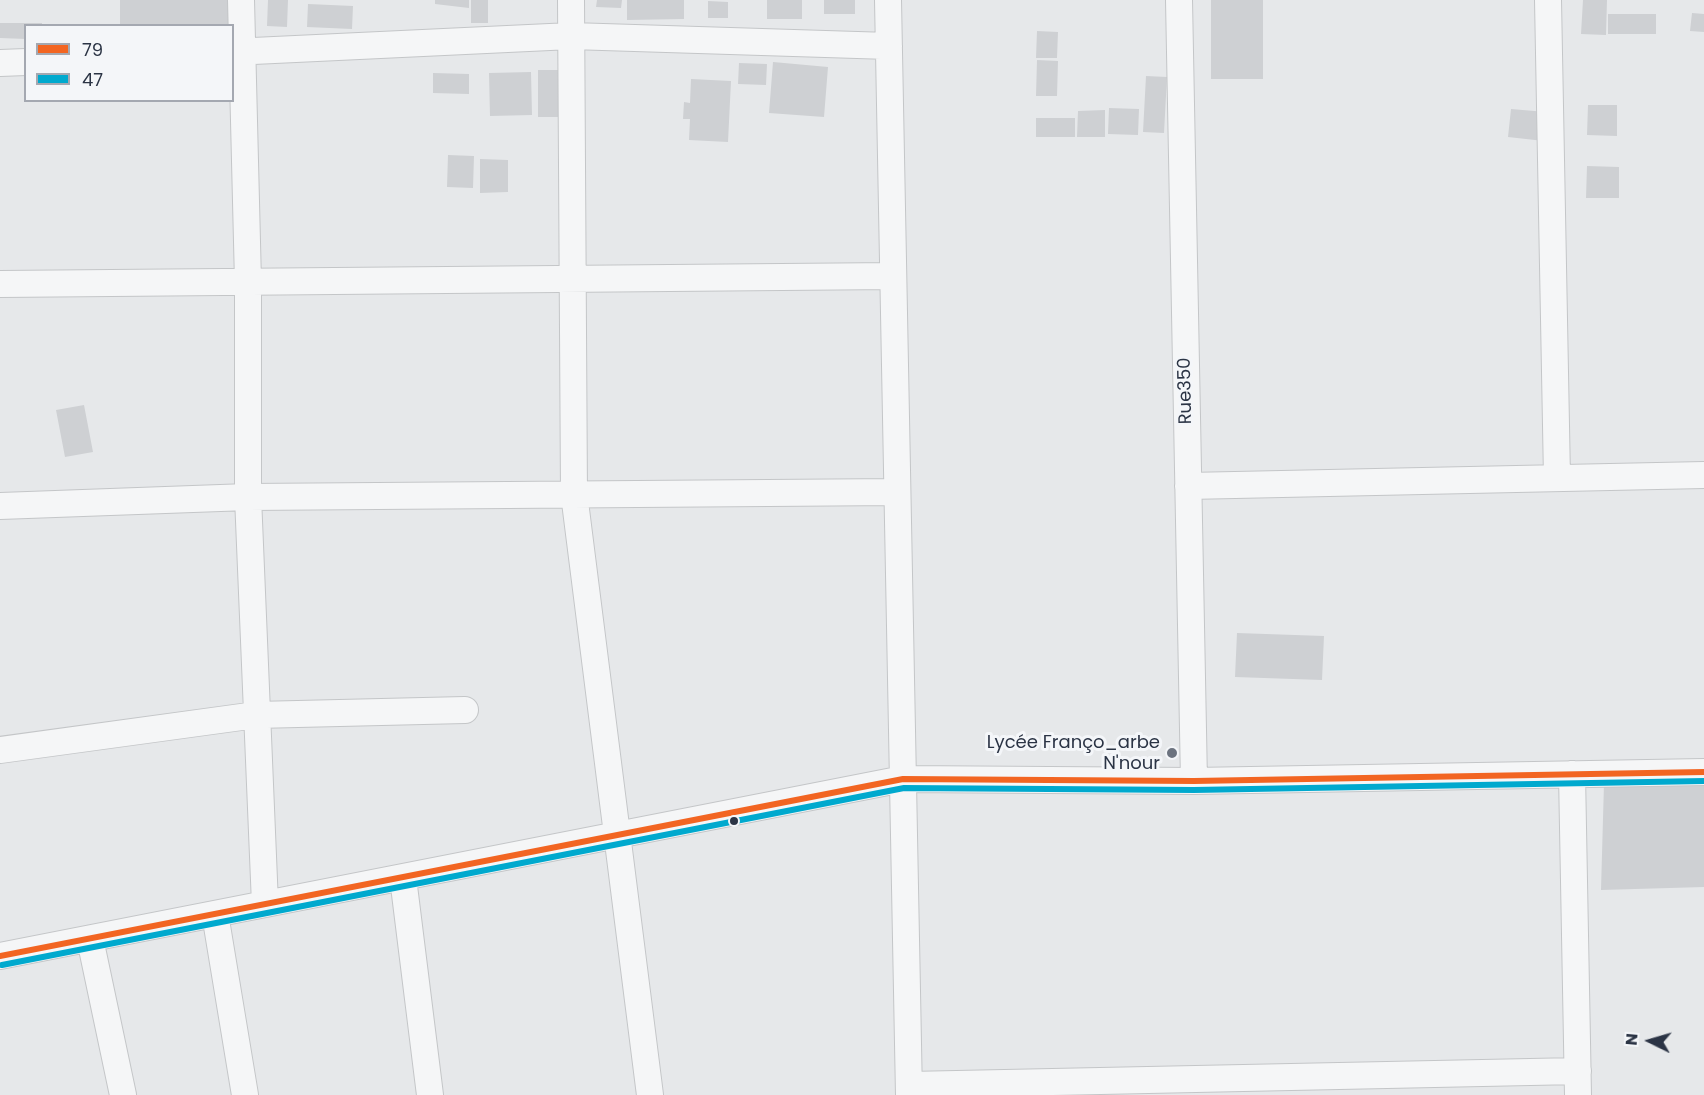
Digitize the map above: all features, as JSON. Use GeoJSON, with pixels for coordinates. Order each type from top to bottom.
{"type":"FeatureCollection","features":[{"type":"Feature","properties":{"kind":"street"},"geometry":{"type":"LineString","coordinates":[[241,0],[238,52],[248,282],[248,497],[265,904]]}},
{"type":"Feature","properties":{"kind":"street"},"geometry":{"type":"LineString","coordinates":[[571,0],[574,494],[650,1095]]}},
{"type":"Feature","properties":{"kind":"street"},"geometry":{"type":"LineString","coordinates":[[888,0],[909,1090],[1578,1083],[1572,774]]}},
{"type":"Feature","properties":{"kind":"street","name":"Rue350"},"geometry":{"type":"LineString","coordinates":[[1179,0],[1194,781]]}},
{"type":"Feature","properties":{"kind":"street"},"geometry":{"type":"LineString","coordinates":[[1548,0],[1557,478]]}},
{"type":"Feature","properties":{"kind":"street"},"geometry":{"type":"LineString","coordinates":[[238,52],[571,36],[888,46]]}},
{"type":"Feature","properties":{"kind":"street"},"geometry":{"type":"LineString","coordinates":[[0,63],[24,62]]}},
{"type":"Feature","properties":{"kind":"street"},"geometry":{"type":"LineString","coordinates":[[0,284],[893,276]]}},
{"type":"Feature","properties":{"kind":"street"},"geometry":{"type":"LineString","coordinates":[[1188,486],[1704,475]]}},
{"type":"Feature","properties":{"kind":"street"},"geometry":{"type":"LineString","coordinates":[[0,506],[248,497],[897,492]]}},
{"type":"Feature","properties":{"kind":"street"},"geometry":{"type":"LineString","coordinates":[[0,750],[256,715],[465,710]]}},
{"type":"Feature","properties":{"kind":"street"},"geometry":{"type":"LineString","coordinates":[[0,956],[903,779],[1194,781],[1704,772]]}},
{"type":"Feature","properties":{"kind":"street"},"geometry":{"type":"LineString","coordinates":[[403,878],[430,1095]]}},
{"type":"Feature","properties":{"kind":"street"},"geometry":{"type":"LineString","coordinates":[[215,914],[245,1095]]}},
{"type":"Feature","properties":{"kind":"street"},"geometry":{"type":"LineString","coordinates":[[90,939],[123,1095]]}},
{"type":"Feature","properties":{"kind":"building"},"geometry":{"type":"Polygon","coordinates":[[[120,0],[232,0],[233,24],[120,24],[120,0]]]}},
{"type":"Feature","properties":{"kind":"building"},"geometry":{"type":"Polygon","coordinates":[[[268,0],[288,0],[287,27],[267,26],[268,0]]]}},
{"type":"Feature","properties":{"kind":"building"},"geometry":{"type":"Polygon","coordinates":[[[435,0],[469,0],[469,8],[435,4],[435,0]]]}},
{"type":"Feature","properties":{"kind":"building"},"geometry":{"type":"Polygon","coordinates":[[[471,0],[488,0],[488,23],[471,23],[471,0]]]}},
{"type":"Feature","properties":{"kind":"building"},"geometry":{"type":"Polygon","coordinates":[[[597,0],[622,0],[621,8],[596,7],[597,0]]]}},
{"type":"Feature","properties":{"kind":"building"},"geometry":{"type":"Polygon","coordinates":[[[627,0],[684,0],[684,19],[627,20],[627,0]]]}},
{"type":"Feature","properties":{"kind":"building"},"geometry":{"type":"Polygon","coordinates":[[[767,0],[802,0],[802,19],[767,19],[767,0]]]}},
{"type":"Feature","properties":{"kind":"building"},"geometry":{"type":"Polygon","coordinates":[[[824,0],[855,0],[855,14],[824,14],[824,0]]]}},
{"type":"Feature","properties":{"kind":"building"},"geometry":{"type":"Polygon","coordinates":[[[1211,0],[1263,0],[1263,79],[1211,79],[1211,0]]]}},
{"type":"Feature","properties":{"kind":"building"},"geometry":{"type":"Polygon","coordinates":[[[1583,0],[1607,0],[1606,35],[1581,34],[1583,0]]]}},
{"type":"Feature","properties":{"kind":"building"},"geometry":{"type":"Polygon","coordinates":[[[708,1],[728,2],[728,18],[708,18],[708,1]]]}},
{"type":"Feature","properties":{"kind":"building"},"geometry":{"type":"Polygon","coordinates":[[[308,4],[353,6],[352,29],[307,27],[308,4]]]}},
{"type":"Feature","properties":{"kind":"building"},"geometry":{"type":"Polygon","coordinates":[[[1692,13],[1704,14],[1704,32],[1690,31],[1692,13]]]}},
{"type":"Feature","properties":{"kind":"building"},"geometry":{"type":"Polygon","coordinates":[[[1608,14],[1656,14],[1656,34],[1608,34],[1608,14]]]}},
{"type":"Feature","properties":{"kind":"building"},"geometry":{"type":"Polygon","coordinates":[[[0,23],[42,23],[24,24],[24,39],[0,38],[0,23]]]}},
{"type":"Feature","properties":{"kind":"building"},"geometry":{"type":"Polygon","coordinates":[[[1037,31],[1058,32],[1057,58],[1036,58],[1037,31]]]}},
{"type":"Feature","properties":{"kind":"building"},"geometry":{"type":"Polygon","coordinates":[[[1037,60],[1058,61],[1057,96],[1036,96],[1037,60]]]}},
{"type":"Feature","properties":{"kind":"building"},"geometry":{"type":"Polygon","coordinates":[[[773,62],[828,67],[824,117],[769,113],[773,62]]]}},
{"type":"Feature","properties":{"kind":"building"},"geometry":{"type":"Polygon","coordinates":[[[739,63],[767,64],[766,85],[738,84],[739,63]]]}},
{"type":"Feature","properties":{"kind":"building"},"geometry":{"type":"Polygon","coordinates":[[[538,70],[561,70],[561,117],[538,117],[538,70]]]}},
{"type":"Feature","properties":{"kind":"building"},"geometry":{"type":"Polygon","coordinates":[[[531,72],[532,115],[490,116],[489,73],[531,72]]]}},
{"type":"Feature","properties":{"kind":"building"},"geometry":{"type":"Polygon","coordinates":[[[433,73],[469,74],[469,94],[433,93],[433,73]]]}},
{"type":"Feature","properties":{"kind":"building"},"geometry":{"type":"Polygon","coordinates":[[[1146,76],[1167,77],[1164,133],[1143,132],[1146,76]]]}},
{"type":"Feature","properties":{"kind":"building"},"geometry":{"type":"Polygon","coordinates":[[[691,79],[731,81],[728,142],[689,140],[690,119],[683,119],[684,102],[690,103],[691,79]]]}},
{"type":"Feature","properties":{"kind":"building"},"geometry":{"type":"Polygon","coordinates":[[[1588,105],[1617,105],[1617,136],[1587,135],[1588,105]]]}},
{"type":"Feature","properties":{"kind":"building"},"geometry":{"type":"Polygon","coordinates":[[[1109,108],[1139,109],[1138,135],[1108,134],[1109,108]]]}},
{"type":"Feature","properties":{"kind":"building"},"geometry":{"type":"Polygon","coordinates":[[[1511,109],[1546,112],[1544,141],[1508,137],[1511,109]]]}},
{"type":"Feature","properties":{"kind":"building"},"geometry":{"type":"Polygon","coordinates":[[[1105,110],[1105,137],[1077,137],[1078,111],[1105,110]]]}},
{"type":"Feature","properties":{"kind":"building"},"geometry":{"type":"Polygon","coordinates":[[[1036,118],[1075,118],[1075,137],[1036,137],[1036,118]]]}},
{"type":"Feature","properties":{"kind":"building"},"geometry":{"type":"Polygon","coordinates":[[[448,155],[474,156],[473,188],[447,187],[448,155]]]}},
{"type":"Feature","properties":{"kind":"building"},"geometry":{"type":"Polygon","coordinates":[[[480,159],[508,160],[508,192],[480,193],[480,159]]]}},
{"type":"Feature","properties":{"kind":"building"},"geometry":{"type":"Polygon","coordinates":[[[1587,166],[1619,167],[1619,198],[1586,198],[1587,166]]]}},
{"type":"Feature","properties":{"kind":"building"},"geometry":{"type":"Polygon","coordinates":[[[84,405],[93,452],[65,457],[56,410],[84,405]]]}},
{"type":"Feature","properties":{"kind":"building"},"geometry":{"type":"Polygon","coordinates":[[[1237,633],[1324,636],[1322,680],[1235,677],[1237,633]]]}},
{"type":"Feature","properties":{"kind":"building"},"geometry":{"type":"Polygon","coordinates":[[[1704,781],[1704,887],[1601,890],[1604,783],[1704,781]]]}},
{"type":"Feature","properties":{"kind":"transit line","name":"79"},"geometry":{"type":"LineString","coordinates":[[0,956],[903,779],[1194,781],[1704,772]]}},
{"type":"Feature","properties":{"kind":"transit line","name":"47"},"geometry":{"type":"LineString","coordinates":[[2,965],[904,788],[1194,790],[1704,781]]}},
{"type":"Feature","properties":{"kind":"place","name":"Lycée Franço_arbe N'nour"},"geometry":{"type":"Point","coordinates":[1172,753]}}]}
